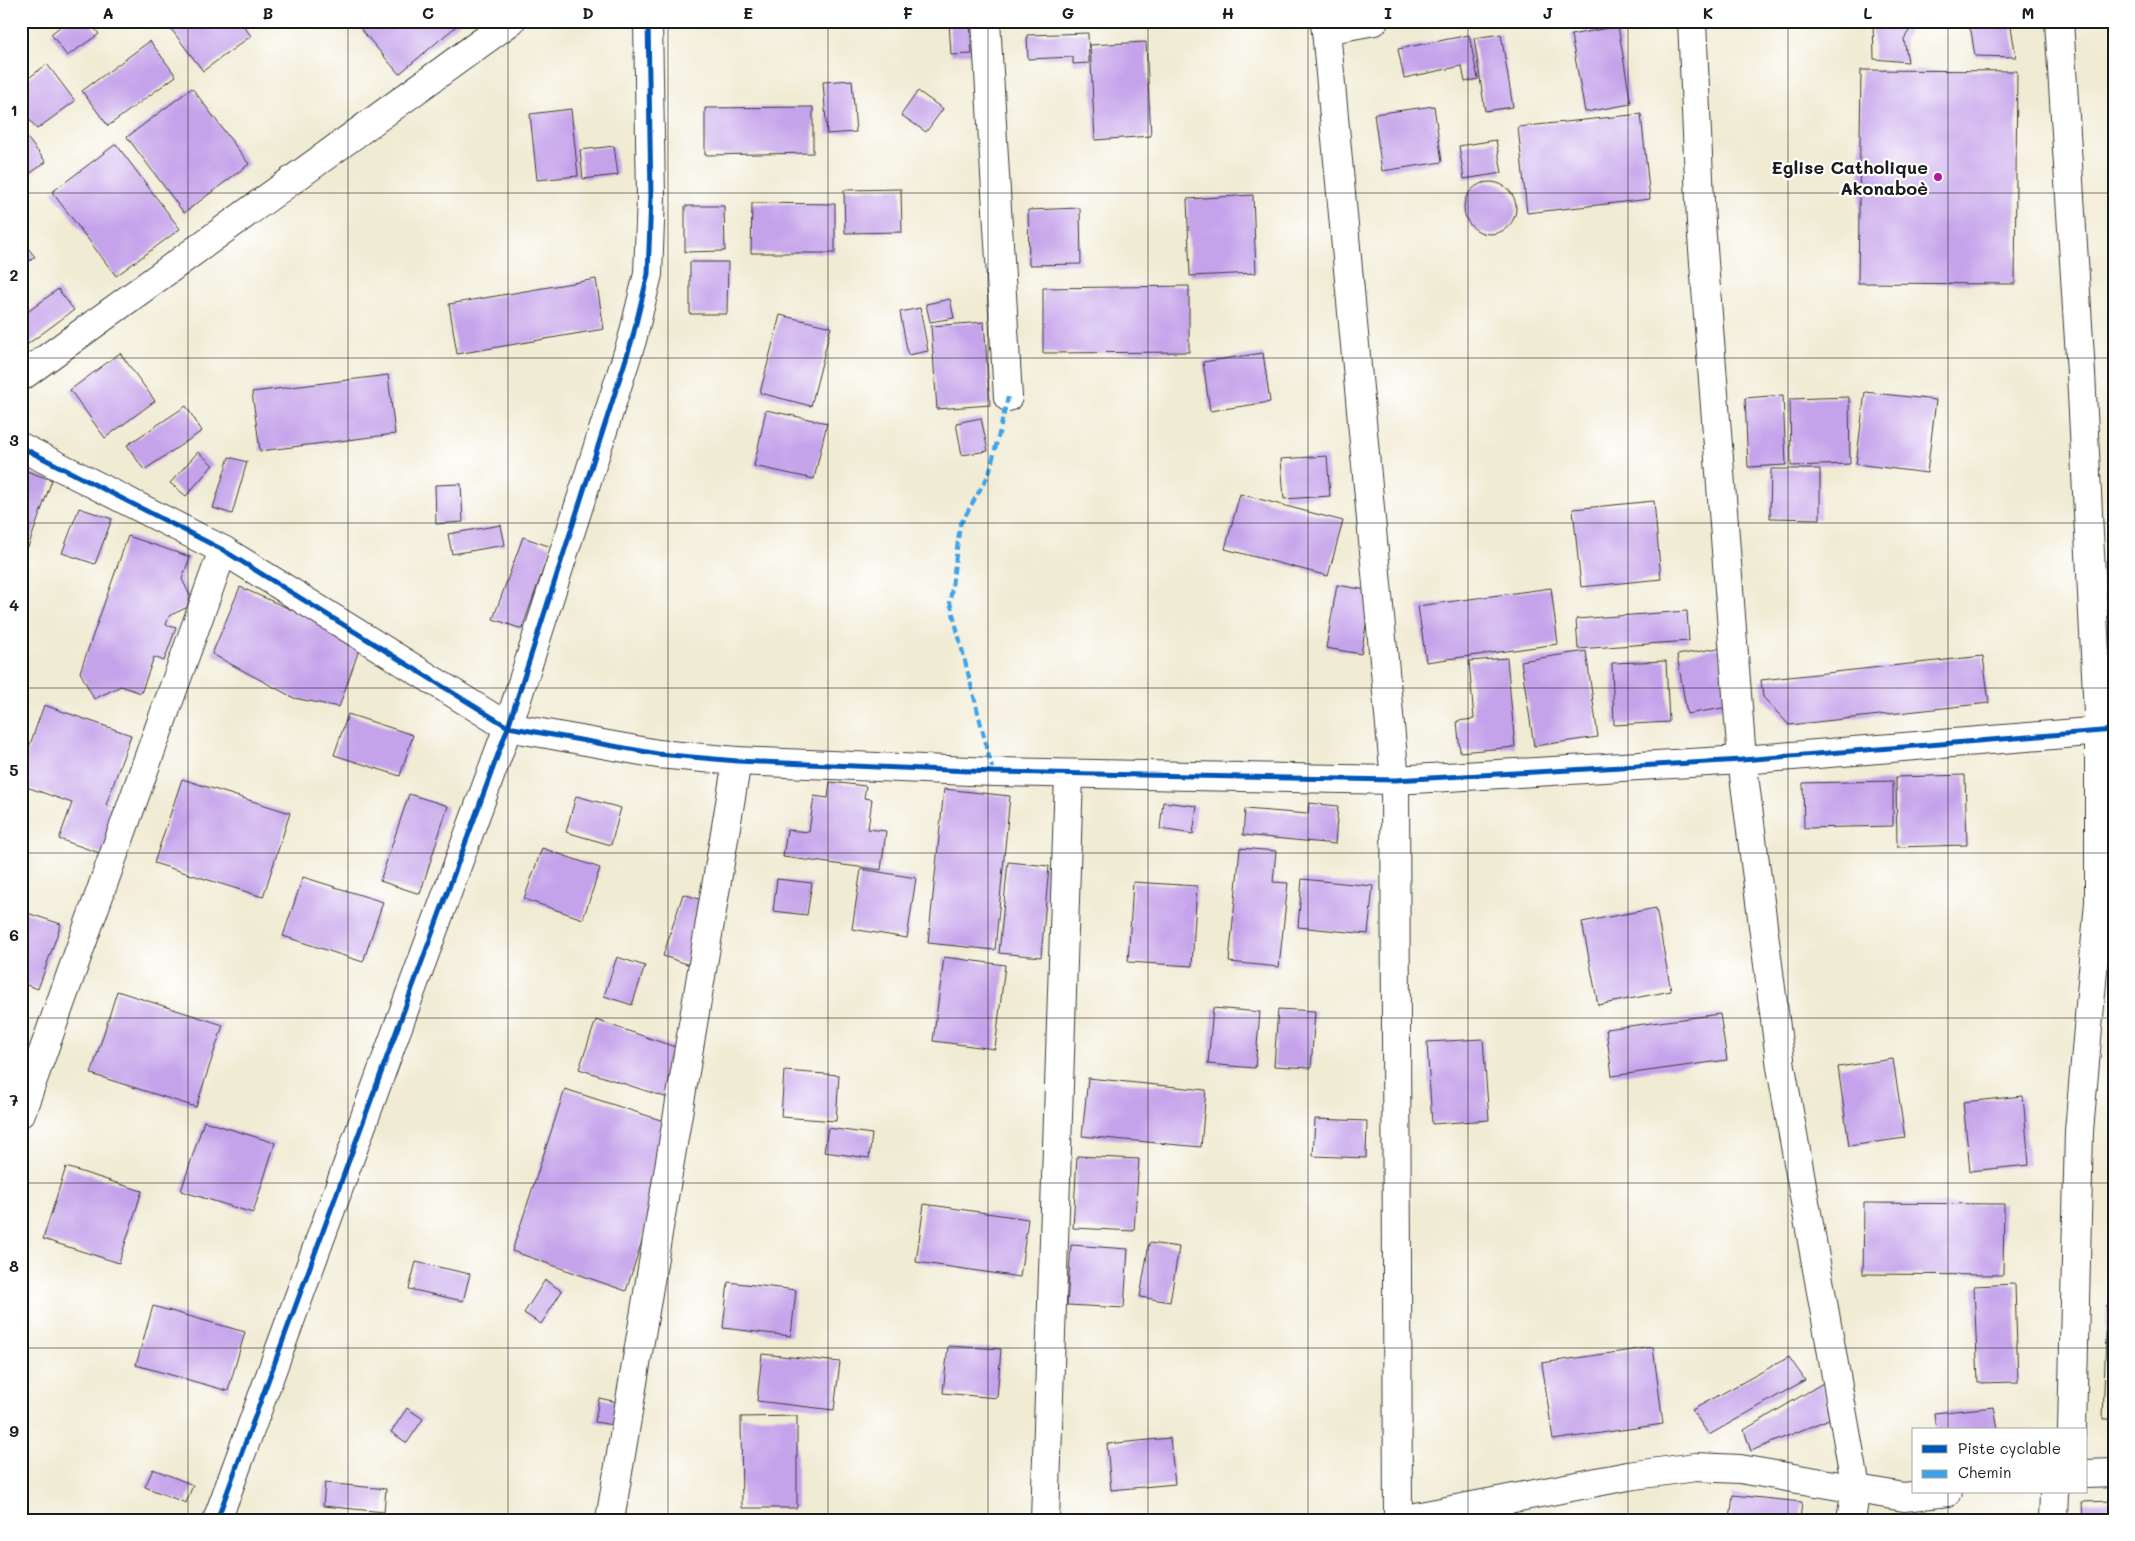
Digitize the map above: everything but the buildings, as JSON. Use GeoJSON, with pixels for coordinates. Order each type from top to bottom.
{"type":"FeatureCollection","features":[{"type":"Feature","properties":{"kind":"street"},"geometry":{"type":"LineString","coordinates":[[21,377],[511,21]]}},
{"type":"Feature","properties":{"kind":"street"},"geometry":{"type":"LineString","coordinates":[[217,1520],[508,727],[632,340],[648,274],[651,197],[648,21]]}},
{"type":"Feature","properties":{"kind":"street"},"geometry":{"type":"LineString","coordinates":[[986,21],[1008,396]]}},
{"type":"Feature","properties":{"kind":"street"},"geometry":{"type":"LineString","coordinates":[[1374,21],[1325,25],[1395,780],[1399,1520],[1628,1476],[1696,1467],[1740,1470],[1904,1497],[1930,1494]]}},
{"type":"Feature","properties":{"kind":"street"},"geometry":{"type":"LineString","coordinates":[[1692,21],[1701,223],[1742,760],[1781,1067],[1856,1488],[1851,1520]]}},
{"type":"Feature","properties":{"kind":"street"},"geometry":{"type":"LineString","coordinates":[[2059,21],[2106,732],[2099,902],[2079,1131],[2072,1428]]}},
{"type":"Feature","properties":{"kind":"street"},"geometry":{"type":"LineString","coordinates":[[21,447],[223,550],[508,727],[658,754],[737,762],[1069,775],[1395,780],[1742,760],[2106,732]]}},
{"type":"Feature","properties":{"kind":"street"},"geometry":{"type":"LineString","coordinates":[[21,1114],[223,550]]}},
{"type":"Feature","properties":{"kind":"street"},"geometry":{"type":"LineString","coordinates":[[610,1520],[737,762]]}},
{"type":"Feature","properties":{"kind":"street"},"geometry":{"type":"LineString","coordinates":[[1045,1520],[1069,775]]}},
{"type":"Feature","properties":{"kind":"street"},"geometry":{"type":"LineString","coordinates":[[2088,1474],[2114,1473]]}},
{"type":"Feature","properties":{"kind":"street"},"geometry":{"type":"LineString","coordinates":[[2053,1520],[2054,1494]]}},
{"type":"Feature","properties":{"kind":"marked path"},"geometry":{"type":"LineString","coordinates":[[993,772],[950,602],[960,525],[989,474],[1008,397]]}},
{"type":"Feature","properties":{"kind":"cycle path"},"geometry":{"type":"LineString","coordinates":[[217,1520],[508,727],[632,340],[648,274],[651,197],[648,21]]}},
{"type":"Feature","properties":{"kind":"cycle path"},"geometry":{"type":"LineString","coordinates":[[21,447],[223,550],[508,727],[658,754],[737,761],[993,772],[1395,780],[1742,760],[2114,730]]}},
{"type":"Feature","properties":{"kind":"place","name":"Eglise Catholique Akonaboè"},"geometry":{"type":"Point","coordinates":[1938,177]}}]}
